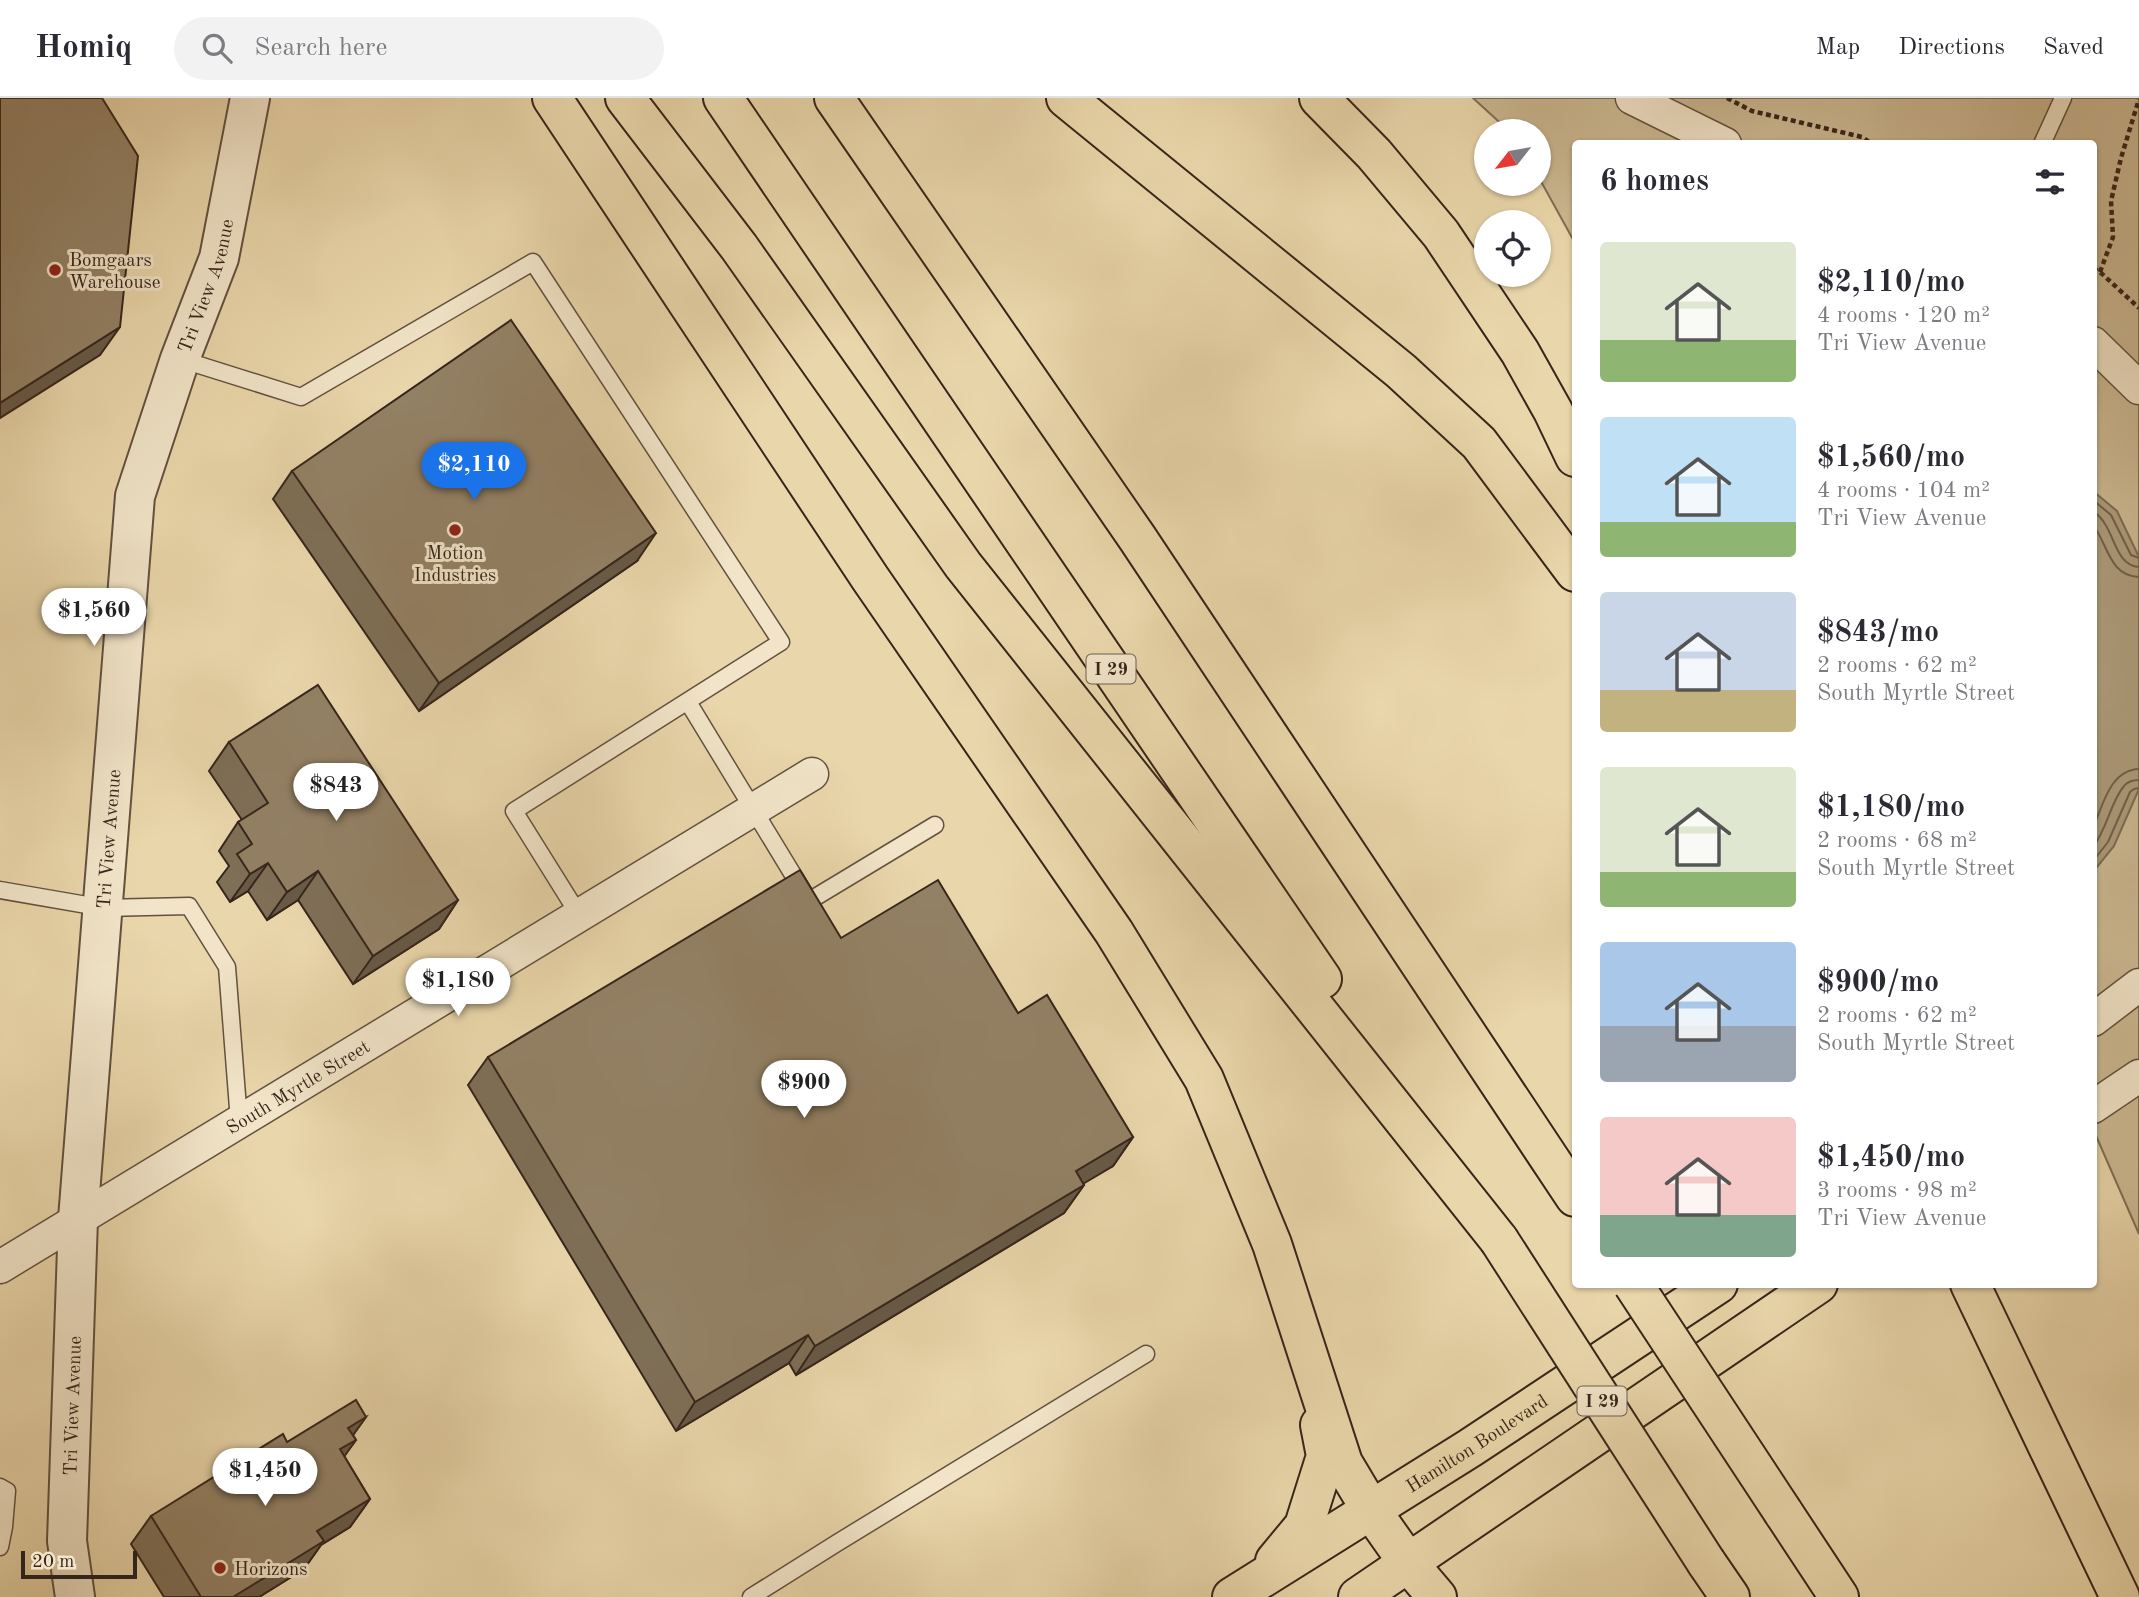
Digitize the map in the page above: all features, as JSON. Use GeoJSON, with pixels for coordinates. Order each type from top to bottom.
{"type":"FeatureCollection","features":[{"type":"Feature","properties":{"kind":"main road"},"geometry":{"type":"LineString","coordinates":[[552,98],[870,578],[1114,932],[1204,1079],[1272,1244],[1343,1464],[1371,1510],[1437,1597]]}},
{"type":"Feature","properties":{"kind":"main road"},"geometry":{"type":"LineString","coordinates":[[625,98],[739,247],[964,565],[1499,1240]]}},
{"type":"Feature","properties":{"kind":"main road","name":"I 29"},"geometry":{"type":"LineString","coordinates":[[723,98],[1499,1240],[1730,1597]]}},
{"type":"Feature","properties":{"kind":"main road"},"geometry":{"type":"LineString","coordinates":[[834,98],[1138,539],[1572,1191]]}},
{"type":"Feature","properties":{"kind":"main road"},"geometry":{"type":"LineString","coordinates":[[1066,98],[1401,371],[1479,443],[1572,568]]}},
{"type":"Feature","properties":{"kind":"main road"},"geometry":{"type":"LineString","coordinates":[[1320,98],[1374,154],[1441,234],[1520,352],[1572,451]]}},
{"type":"Feature","properties":{"kind":"main road"},"geometry":{"type":"LineString","coordinates":[[1636,1288],[1839,1597]]}},
{"type":"Feature","properties":{"kind":"main road","name":"Hamilton Boulevard"},"geometry":{"type":"LineString","coordinates":[[1246,1588],[1470,1448],[1712,1288]]}},
{"type":"Feature","properties":{"kind":"main road"},"geometry":{"type":"LineString","coordinates":[[1358,1597],[1812,1288]]}},
{"type":"Feature","properties":{"kind":"main road"},"geometry":{"type":"LineString","coordinates":[[1972,1288],[2120,1597]]}},
{"type":"Feature","properties":{"kind":"main road"},"geometry":{"type":"LineString","coordinates":[[1246,1588],[1304,1526],[1326,1456],[1309,1358]]}},
{"type":"Feature","properties":{"kind":"street","name":"Tri View Avenue"},"geometry":{"type":"LineString","coordinates":[[75,1597],[67,1541],[78,1219],[135,496],[180,359],[219,258],[250,98]]}},
{"type":"Feature","properties":{"kind":"street"},"geometry":{"type":"LineString","coordinates":[[1632,98],[1716,140]]}},
{"type":"Feature","properties":{"kind":"street"},"geometry":{"type":"LineString","coordinates":[[2097,347],[2139,387]]}},
{"type":"Feature","properties":{"kind":"street","name":"South Myrtle Street"},"geometry":{"type":"LineString","coordinates":[[0,1267],[812,774]]}},
{"type":"Feature","properties":{"kind":"street"},"geometry":{"type":"LineString","coordinates":[[2097,1017],[2139,985]]}},
{"type":"Feature","properties":{"kind":"street"},"geometry":{"type":"LineString","coordinates":[[2097,1104],[2139,1076]]}},
{"type":"Feature","properties":{"kind":"lane"},"geometry":{"type":"LineString","coordinates":[[2044,140],[2063,98]]}},
{"type":"Feature","properties":{"kind":"lane"},"geometry":{"type":"LineString","coordinates":[[180,359],[302,397],[533,262],[781,642],[513,811],[579,915]]}},
{"type":"Feature","properties":{"kind":"lane"},"geometry":{"type":"LineString","coordinates":[[688,702],[809,901],[935,825]]}},
{"type":"Feature","properties":{"kind":"lane"},"geometry":{"type":"LineString","coordinates":[[0,890],[104,908],[189,906],[227,967],[239,1121]]}},
{"type":"Feature","properties":{"kind":"lane"},"geometry":{"type":"LineString","coordinates":[[751,1597],[1146,1354]]}},
{"type":"Feature","properties":{"kind":"lane"},"geometry":{"type":"LineString","coordinates":[[0,1487],[7,1491],[0,1547]]}},
{"type":"Feature","properties":{"kind":"path"},"geometry":{"type":"LineString","coordinates":[[1727,98],[1752,111],[1866,140]]}},
{"type":"Feature","properties":{"kind":"path"},"geometry":{"type":"LineString","coordinates":[[2101,272],[2113,237],[2111,201],[2139,99]]}},
{"type":"Feature","properties":{"kind":"path"},"geometry":{"type":"LineString","coordinates":[[2097,270],[2139,308]]}},
{"type":"Feature","properties":{"kind":"shaded area"},"geometry":{"type":"Polygon","coordinates":[[[1473,98],[2139,98],[2139,1234],[2097,1138],[2097,140],[1572,140],[1572,238],[1549,196],[1551,119],[1496,119],[1473,98]]]}},
{"type":"Feature","properties":{"kind":"water"},"geometry":{"type":"Polygon","coordinates":[[[2097,494],[2117,511],[2139,557],[2139,789],[2114,846],[2097,867],[2097,494]]]}},
{"type":"Feature","properties":{"kind":"building","name":"Bomgaars Warehouse"},"geometry":{"type":"Polygon","coordinates":[[[0,98],[102,98],[138,156],[120,327],[0,403],[0,98]]]}},
{"type":"Feature","properties":{"kind":"building","name":"Motion Industries"},"geometry":{"type":"Polygon","coordinates":[[[511,320],[656,533],[439,683],[292,471],[511,320]]]}},
{"type":"Feature","properties":{"kind":"building"},"geometry":{"type":"Polygon","coordinates":[[[318,685],[458,900],[373,956],[318,871],[287,892],[268,863],[250,874],[237,854],[252,844],[238,822],[268,803],[229,742],[318,685]]]}},
{"type":"Feature","properties":{"kind":"building"},"geometry":{"type":"Polygon","coordinates":[[[800,870],[841,938],[938,880],[1018,1013],[1047,995],[1133,1137],[1076,1171],[1084,1185],[815,1346],[808,1335],[695,1402],[488,1057],[800,870]]]}},
{"type":"Feature","properties":{"kind":"building"},"geometry":{"type":"Polygon","coordinates":[[[356,1400],[366,1417],[348,1428],[356,1440],[340,1449],[370,1499],[317,1531],[324,1541],[233,1597],[201,1597],[151,1516],[283,1434],[287,1442],[356,1400]]]}},
{"type":"Feature","properties":{"kind":"place","name":"Bomgaars Warehouse"},"geometry":{"type":"Point","coordinates":[55,270]}},
{"type":"Feature","properties":{"kind":"place","name":"Motion Industries"},"geometry":{"type":"Point","coordinates":[455,530]}},
{"type":"Feature","properties":{"kind":"place","name":"Horizons"},"geometry":{"type":"Point","coordinates":[220,1568]}}]}
